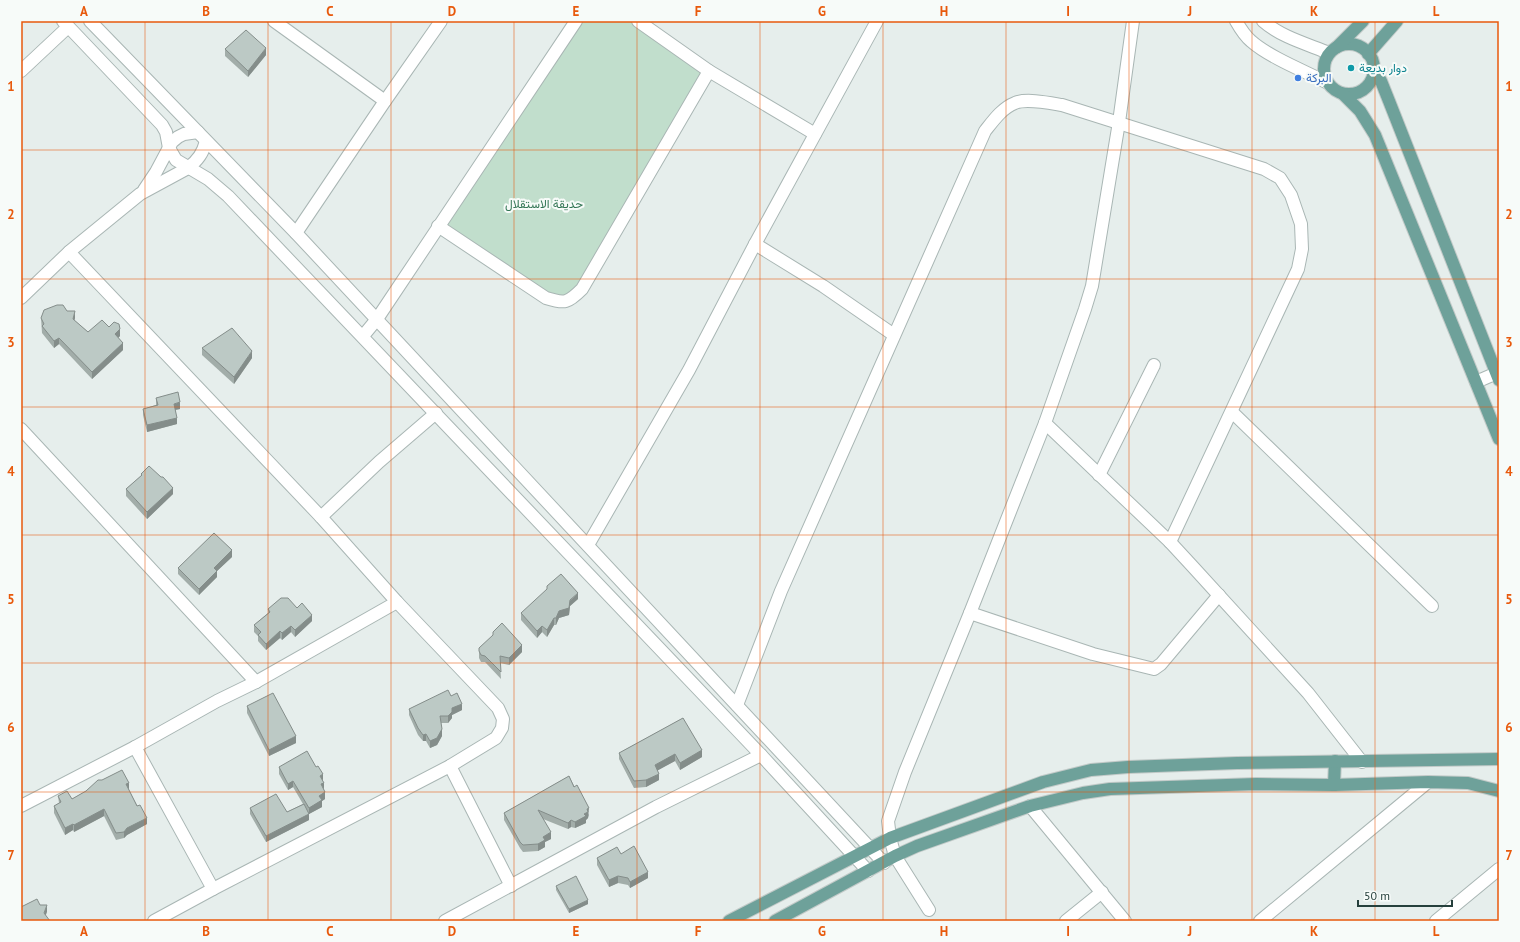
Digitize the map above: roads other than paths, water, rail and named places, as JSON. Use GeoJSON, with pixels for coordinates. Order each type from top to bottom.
{"type":"FeatureCollection","features":[{"type":"Feature","properties":{"kind":"main road"},"geometry":{"type":"LineString","coordinates":[[1363,21],[1333,50],[1324,67],[1326,82],[1336,91],[1343,94],[1360,111],[1375,135],[1499,439]]}},
{"type":"Feature","properties":{"kind":"main road"},"geometry":{"type":"LineString","coordinates":[[1368,54],[1396,21]]}},
{"type":"Feature","properties":{"kind":"main road"},"geometry":{"type":"LineString","coordinates":[[1333,50],[1344,45],[1351,44],[1364,49],[1372,60],[1498,375]]}},
{"type":"Feature","properties":{"kind":"main road"},"geometry":{"type":"LineString","coordinates":[[1343,94],[1356,93],[1367,86],[1373,75],[1374,68]]}},
{"type":"Feature","properties":{"kind":"main road"},"geometry":{"type":"LineString","coordinates":[[729,921],[890,838],[1043,782],[1091,770],[1128,767],[1237,763],[1499,759]]}},
{"type":"Feature","properties":{"kind":"main road"},"geometry":{"type":"LineString","coordinates":[[1334,785],[1336,761]]}},
{"type":"Feature","properties":{"kind":"main road"},"geometry":{"type":"LineString","coordinates":[[775,921],[889,859],[924,844],[1030,806],[1083,793],[1110,789],[1256,784],[1334,785],[1428,782],[1468,783],[1499,791]]}},
{"type":"Feature","properties":{"kind":"street"},"geometry":{"type":"LineString","coordinates":[[90,21],[377,319],[870,848],[889,859],[929,910]]}},
{"type":"Feature","properties":{"kind":"street"},"geometry":{"type":"LineString","coordinates":[[274,21],[289,25],[385,101]]}},
{"type":"Feature","properties":{"kind":"street"},"geometry":{"type":"LineString","coordinates":[[296,234],[385,101],[441,21]]}},
{"type":"Feature","properties":{"kind":"street"},"geometry":{"type":"LineString","coordinates":[[363,336],[377,319],[576,21]]}},
{"type":"Feature","properties":{"kind":"street"},"geometry":{"type":"LineString","coordinates":[[638,21],[708,71],[815,134]]}},
{"type":"Feature","properties":{"kind":"street"},"geometry":{"type":"LineString","coordinates":[[588,545],[689,370],[755,244],[877,21]]}},
{"type":"Feature","properties":{"kind":"street"},"geometry":{"type":"LineString","coordinates":[[889,859],[890,838],[888,821],[896,796],[1045,423],[1092,286],[1119,122],[1133,21]]}},
{"type":"Feature","properties":{"kind":"street"},"geometry":{"type":"LineString","coordinates":[[1236,21],[1250,41],[1260,48],[1326,82]]}},
{"type":"Feature","properties":{"kind":"street"},"geometry":{"type":"LineString","coordinates":[[1263,21],[1286,36],[1333,50]]}},
{"type":"Feature","properties":{"kind":"street"},"geometry":{"type":"LineString","coordinates":[[21,71],[65,24],[162,126],[166,132],[169,148],[176,160],[208,179],[228,196],[761,755],[856,856],[868,871]]}},
{"type":"Feature","properties":{"kind":"street"},"geometry":{"type":"LineString","coordinates":[[438,226],[546,298],[559,302],[572,299],[582,289],[708,71]]}},
{"type":"Feature","properties":{"kind":"street"},"geometry":{"type":"LineString","coordinates":[[737,705],[781,591],[985,131],[998,115],[1015,102],[1036,101],[1062,105],[1264,169],[1280,178],[1291,196],[1301,224],[1302,249],[1298,269],[1170,542]]}},
{"type":"Feature","properties":{"kind":"street"},"geometry":{"type":"LineString","coordinates":[[140,194],[156,172],[169,148],[178,137],[191,132],[202,137]]}},
{"type":"Feature","properties":{"kind":"street"},"geometry":{"type":"LineString","coordinates":[[21,298],[68,252],[140,194],[188,168],[200,156],[202,137]]}},
{"type":"Feature","properties":{"kind":"street"},"geometry":{"type":"LineString","coordinates":[[755,244],[823,286],[894,335]]}},
{"type":"Feature","properties":{"kind":"street"},"geometry":{"type":"LineString","coordinates":[[68,252],[321,517],[397,602],[498,708],[503,719],[502,728],[496,738],[450,766],[154,921]]}},
{"type":"Feature","properties":{"kind":"street"},"geometry":{"type":"LineString","coordinates":[[1099,475],[1154,365]]}},
{"type":"Feature","properties":{"kind":"street"},"geometry":{"type":"LineString","coordinates":[[1476,382],[1498,375]]}},
{"type":"Feature","properties":{"kind":"street"},"geometry":{"type":"LineString","coordinates":[[1232,412],[1432,606]]}},
{"type":"Feature","properties":{"kind":"street"},"geometry":{"type":"LineString","coordinates":[[321,517],[379,462],[436,414]]}},
{"type":"Feature","properties":{"kind":"street"},"geometry":{"type":"LineString","coordinates":[[1045,423],[1170,542],[1308,693],[1362,762]]}},
{"type":"Feature","properties":{"kind":"street"},"geometry":{"type":"LineString","coordinates":[[21,429],[256,682]]}},
{"type":"Feature","properties":{"kind":"street"},"geometry":{"type":"LineString","coordinates":[[970,613],[1093,654],[1154,669],[1162,664],[1219,595]]}},
{"type":"Feature","properties":{"kind":"street"},"geometry":{"type":"LineString","coordinates":[[21,806],[135,747],[217,701],[256,682],[397,602]]}},
{"type":"Feature","properties":{"kind":"street"},"geometry":{"type":"LineString","coordinates":[[135,747],[213,889]]}},
{"type":"Feature","properties":{"kind":"street"},"geometry":{"type":"LineString","coordinates":[[445,921],[656,807],[761,755]]}},
{"type":"Feature","properties":{"kind":"street"},"geometry":{"type":"LineString","coordinates":[[450,766],[512,886]]}},
{"type":"Feature","properties":{"kind":"street"},"geometry":{"type":"LineString","coordinates":[[1260,921],[1428,782]]}},
{"type":"Feature","properties":{"kind":"street"},"geometry":{"type":"LineString","coordinates":[[1030,806],[1125,921]]}},
{"type":"Feature","properties":{"kind":"street"},"geometry":{"type":"LineString","coordinates":[[1436,921],[1499,869]]}},
{"type":"Feature","properties":{"kind":"street"},"geometry":{"type":"LineString","coordinates":[[1066,921],[1102,892]]}},
{"type":"Feature","properties":{"kind":"place","name":"دوار بديعة"},"geometry":{"type":"Point","coordinates":[1351,68]}},
{"type":"Feature","properties":{"kind":"place","name":"البركة"},"geometry":{"type":"Point","coordinates":[1298,78]}},
{"type":"Feature","properties":{"kind":"park label","name":"حديقة الاستقلال"},"geometry":{"type":"Point","coordinates":[544,204]}}]}
